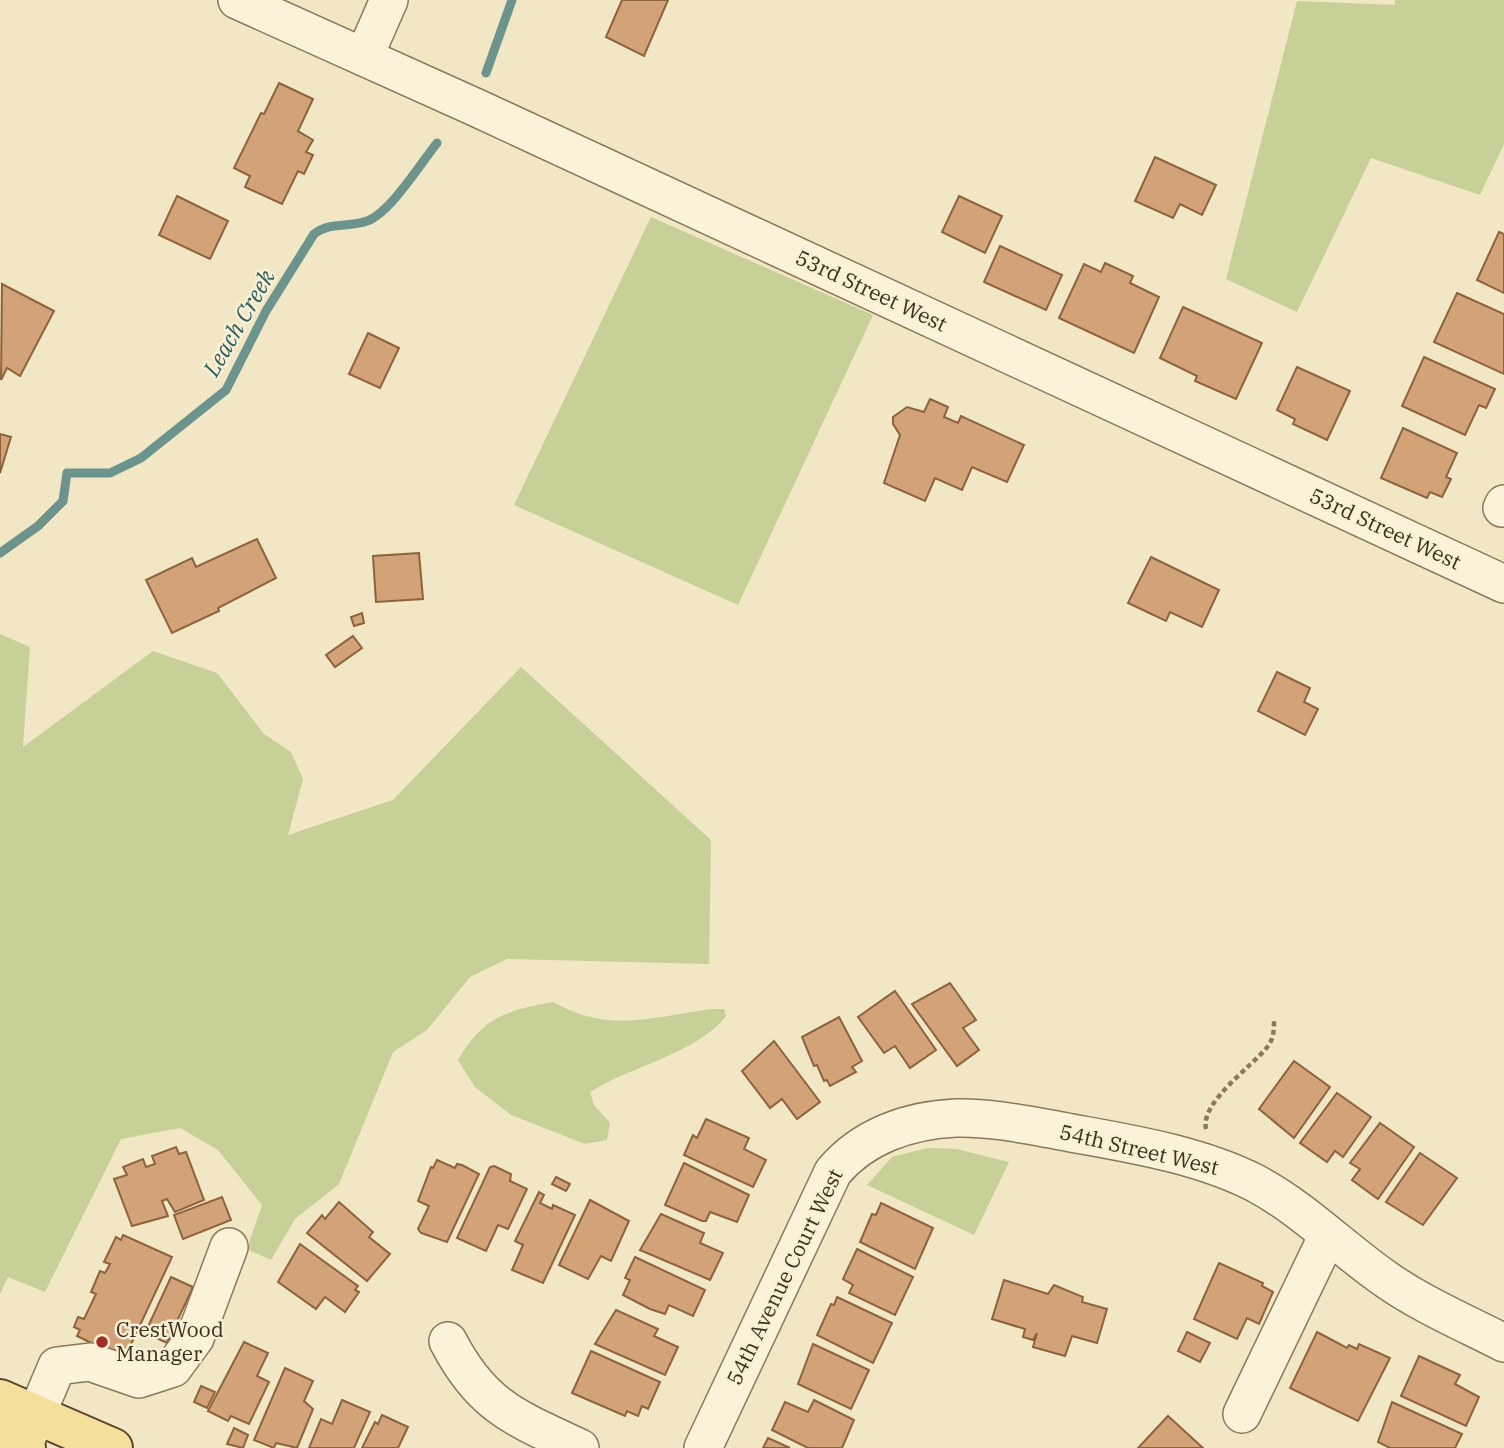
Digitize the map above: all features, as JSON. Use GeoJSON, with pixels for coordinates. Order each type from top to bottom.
{"type":"FeatureCollection","features":[{"type":"Feature","properties":{"kind":"main road"},"geometry":{"type":"LineString","coordinates":[[0,1399],[21,1436],[113,1448]]}},
{"type":"Feature","properties":{"kind":"street","name":"53rd Street West"},"geometry":{"type":"LineString","coordinates":[[237,0],[1504,584]]}},
{"type":"Feature","properties":{"kind":"street"},"geometry":{"type":"LineString","coordinates":[[363,57],[388,0]]}},
{"type":"Feature","properties":{"kind":"street","name":"54th Street West"},"geometry":{"type":"LineString","coordinates":[[893,1130],[928,1122],[975,1119],[1019,1124],[1153,1150],[1203,1163],[1252,1182],[1295,1208],[1389,1282],[1504,1342]]}},
{"type":"Feature","properties":{"kind":"street","name":"54th Avenue Court West"},"geometry":{"type":"LineString","coordinates":[[703,1448],[833,1172],[856,1148],[893,1130]]}},
{"type":"Feature","properties":{"kind":"street"},"geometry":{"type":"LineString","coordinates":[[1242,1414],[1328,1235]]}},
{"type":"Feature","properties":{"kind":"street"},"geometry":{"type":"LineString","coordinates":[[21,1436],[57,1366],[90,1362],[139,1379],[173,1368],[195,1338],[229,1247]]}},
{"type":"Feature","properties":{"kind":"street"},"geometry":{"type":"LineString","coordinates":[[448,1341],[465,1372],[495,1404],[517,1418],[580,1448]]}},
{"type":"Feature","properties":{"kind":"path"},"geometry":{"type":"LineString","coordinates":[[1206,1129],[1204,1122],[1208,1113],[1239,1073],[1269,1046],[1275,1019]]}},
{"type":"Feature","properties":{"kind":"green space"},"geometry":{"type":"Polygon","coordinates":[[[1395,0],[1504,0],[1504,144],[1480,195],[1371,158],[1297,312],[1226,279],[1297,1],[1395,5],[1395,0]]]}},
{"type":"Feature","properties":{"kind":"green space"},"geometry":{"type":"Polygon","coordinates":[[[651,217],[873,315],[738,605],[514,505],[651,217]]]}},
{"type":"Feature","properties":{"kind":"green space"},"geometry":{"type":"Polygon","coordinates":[[[0,634],[30,647],[23,747],[153,651],[217,673],[264,734],[291,752],[303,779],[288,835],[393,800],[521,667],[711,840],[709,964],[507,959],[470,977],[427,1030],[393,1052],[339,1184],[295,1219],[271,1260],[247,1249],[262,1205],[218,1150],[180,1128],[121,1139],[45,1292],[8,1277],[0,1294],[0,634]]]}},
{"type":"Feature","properties":{"kind":"green space"},"geometry":{"type":"Polygon","coordinates":[[[553,1002],[594,1018],[613,1020],[650,1019],[711,1009],[724,1009],[726,1016],[714,1029],[681,1050],[590,1092],[594,1105],[610,1123],[607,1140],[585,1144],[511,1115],[475,1087],[458,1060],[477,1034],[498,1018],[553,1002]]]}},
{"type":"Feature","properties":{"kind":"green space"},"geometry":{"type":"Polygon","coordinates":[[[927,1148],[957,1149],[1009,1162],[974,1235],[867,1185],[892,1157],[927,1148]]]}},
{"type":"Feature","properties":{"kind":"building"},"geometry":{"type":"Polygon","coordinates":[[[622,0],[668,0],[644,56],[606,37],[622,0]]]}},
{"type":"Feature","properties":{"kind":"building"},"geometry":{"type":"Polygon","coordinates":[[[279,83],[313,99],[298,131],[313,140],[306,152],[313,155],[304,174],[298,171],[282,204],[245,187],[250,176],[234,168],[279,83]]]}},
{"type":"Feature","properties":{"kind":"building"},"geometry":{"type":"Polygon","coordinates":[[[1155,157],[1216,185],[1202,215],[1180,204],[1173,218],[1135,201],[1155,157]]]}},
{"type":"Feature","properties":{"kind":"building"},"geometry":{"type":"Polygon","coordinates":[[[177,196],[228,221],[210,259],[159,235],[177,196]]]}},
{"type":"Feature","properties":{"kind":"building"},"geometry":{"type":"Polygon","coordinates":[[[959,196],[1002,216],[985,253],[942,232],[959,196]]]}},
{"type":"Feature","properties":{"kind":"building"},"geometry":{"type":"Polygon","coordinates":[[[1499,232],[1504,234],[1504,293],[1477,280],[1499,232]]]}},
{"type":"Feature","properties":{"kind":"building"},"geometry":{"type":"Polygon","coordinates":[[[1000,246],[1062,275],[1046,310],[984,282],[1000,246]]]}},
{"type":"Feature","properties":{"kind":"building"},"geometry":{"type":"Polygon","coordinates":[[[1105,263],[1133,276],[1130,283],[1159,297],[1134,353],[1059,318],[1084,264],[1101,272],[1105,263]]]}},
{"type":"Feature","properties":{"kind":"building"},"geometry":{"type":"Polygon","coordinates":[[[2,284],[54,311],[20,376],[7,368],[1,380],[2,284]]]}},
{"type":"Feature","properties":{"kind":"building"},"geometry":{"type":"Polygon","coordinates":[[[1457,293],[1504,314],[1504,374],[1434,342],[1457,293]]]}},
{"type":"Feature","properties":{"kind":"building"},"geometry":{"type":"Polygon","coordinates":[[[1183,307],[1262,343],[1236,399],[1195,381],[1197,376],[1160,358],[1183,307]]]}},
{"type":"Feature","properties":{"kind":"building"},"geometry":{"type":"Polygon","coordinates":[[[368,333],[399,348],[380,388],[349,374],[368,333]]]}},
{"type":"Feature","properties":{"kind":"building"},"geometry":{"type":"Polygon","coordinates":[[[1424,357],[1495,389],[1486,408],[1479,405],[1465,435],[1402,406],[1424,357]]]}},
{"type":"Feature","properties":{"kind":"building"},"geometry":{"type":"Polygon","coordinates":[[[1297,367],[1350,391],[1327,440],[1293,424],[1295,419],[1277,410],[1297,367]]]}},
{"type":"Feature","properties":{"kind":"building"},"geometry":{"type":"Polygon","coordinates":[[[930,399],[948,407],[944,417],[958,423],[961,416],[1024,445],[1007,482],[972,467],[962,490],[935,478],[925,501],[884,483],[900,435],[893,424],[893,417],[907,407],[924,412],[930,399]]]}},
{"type":"Feature","properties":{"kind":"building"},"geometry":{"type":"Polygon","coordinates":[[[1403,428],[1457,453],[1446,477],[1451,479],[1442,497],[1430,492],[1427,498],[1381,478],[1403,428]]]}},
{"type":"Feature","properties":{"kind":"building"},"geometry":{"type":"Polygon","coordinates":[[[0,434],[11,437],[0,473],[0,434]]]}},
{"type":"Feature","properties":{"kind":"building"},"geometry":{"type":"Polygon","coordinates":[[[257,539],[276,578],[218,608],[219,611],[172,633],[146,580],[192,558],[196,567],[257,539]]]}},
{"type":"Feature","properties":{"kind":"building"},"geometry":{"type":"Polygon","coordinates":[[[419,553],[423,599],[376,602],[373,556],[419,553]]]}},
{"type":"Feature","properties":{"kind":"building"},"geometry":{"type":"Polygon","coordinates":[[[1151,557],[1219,590],[1202,627],[1170,612],[1166,621],[1128,603],[1151,557]]]}},
{"type":"Feature","properties":{"kind":"building"},"geometry":{"type":"Polygon","coordinates":[[[362,613],[364,623],[354,626],[351,617],[362,613]]]}},
{"type":"Feature","properties":{"kind":"building"},"geometry":{"type":"Polygon","coordinates":[[[353,636],[362,648],[335,667],[326,655],[353,636]]]}},
{"type":"Feature","properties":{"kind":"building"},"geometry":{"type":"Polygon","coordinates":[[[1277,672],[1310,688],[1304,702],[1318,709],[1305,735],[1258,711],[1277,672]]]}},
{"type":"Feature","properties":{"kind":"building"},"geometry":{"type":"Polygon","coordinates":[[[950,983],[976,1020],[963,1028],[979,1050],[957,1066],[912,1004],[950,983]]]}},
{"type":"Feature","properties":{"kind":"building"},"geometry":{"type":"Polygon","coordinates":[[[895,991],[936,1050],[910,1068],[895,1046],[884,1053],[858,1017],[895,991]]]}},
{"type":"Feature","properties":{"kind":"building"},"geometry":{"type":"Polygon","coordinates":[[[839,1017],[862,1061],[852,1067],[856,1072],[830,1086],[827,1080],[824,1081],[817,1065],[814,1066],[802,1037],[839,1017]]]}},
{"type":"Feature","properties":{"kind":"building"},"geometry":{"type":"Polygon","coordinates":[[[774,1041],[820,1102],[797,1119],[782,1099],[770,1108],[742,1071],[774,1041]]]}},
{"type":"Feature","properties":{"kind":"building"},"geometry":{"type":"Polygon","coordinates":[[[1294,1061],[1330,1087],[1294,1138],[1259,1109],[1294,1061]]]}},
{"type":"Feature","properties":{"kind":"building"},"geometry":{"type":"Polygon","coordinates":[[[1337,1093],[1371,1117],[1343,1157],[1335,1151],[1327,1162],[1300,1143],[1337,1093]]]}},
{"type":"Feature","properties":{"kind":"building"},"geometry":{"type":"Polygon","coordinates":[[[706,1119],[749,1138],[744,1149],[766,1160],[753,1187],[684,1155],[693,1135],[697,1138],[706,1119]]]}},
{"type":"Feature","properties":{"kind":"building"},"geometry":{"type":"Polygon","coordinates":[[[1380,1123],[1414,1147],[1378,1199],[1352,1180],[1360,1169],[1350,1163],[1380,1123]]]}},
{"type":"Feature","properties":{"kind":"building"},"geometry":{"type":"Polygon","coordinates":[[[176,1147],[179,1154],[186,1152],[204,1200],[175,1212],[167,1199],[162,1201],[168,1216],[132,1226],[114,1179],[127,1175],[123,1167],[143,1159],[146,1167],[155,1164],[152,1156],[176,1147]]]}},
{"type":"Feature","properties":{"kind":"building"},"geometry":{"type":"Polygon","coordinates":[[[1420,1153],[1457,1178],[1423,1225],[1386,1202],[1420,1153]]]}},
{"type":"Feature","properties":{"kind":"building"},"geometry":{"type":"Polygon","coordinates":[[[437,1160],[455,1168],[457,1164],[462,1165],[479,1174],[447,1242],[421,1233],[418,1229],[429,1206],[418,1201],[431,1167],[433,1168],[437,1160]]]}},
{"type":"Feature","properties":{"kind":"building"},"geometry":{"type":"Polygon","coordinates":[[[684,1163],[749,1195],[737,1222],[710,1212],[706,1221],[702,1221],[665,1205],[684,1163]]]}},
{"type":"Feature","properties":{"kind":"building"},"geometry":{"type":"Polygon","coordinates":[[[494,1166],[511,1174],[510,1181],[527,1189],[508,1229],[498,1225],[486,1251],[457,1238],[490,1167],[494,1166]]]}},
{"type":"Feature","properties":{"kind":"building"},"geometry":{"type":"Polygon","coordinates":[[[556,1177],[570,1184],[566,1191],[552,1184],[556,1177]]]}},
{"type":"Feature","properties":{"kind":"building"},"geometry":{"type":"Polygon","coordinates":[[[539,1192],[544,1195],[540,1203],[552,1209],[553,1205],[575,1215],[543,1283],[512,1270],[523,1245],[515,1241],[539,1192]]]}},
{"type":"Feature","properties":{"kind":"building"},"geometry":{"type":"Polygon","coordinates":[[[222,1197],[231,1220],[183,1239],[174,1215],[222,1197]]]}},
{"type":"Feature","properties":{"kind":"building"},"geometry":{"type":"Polygon","coordinates":[[[590,1200],[629,1221],[611,1261],[601,1256],[588,1279],[559,1265],[590,1200]]]}},
{"type":"Feature","properties":{"kind":"building"},"geometry":{"type":"Polygon","coordinates":[[[339,1202],[373,1232],[369,1237],[390,1254],[367,1281],[307,1233],[322,1215],[325,1219],[339,1202]]]}},
{"type":"Feature","properties":{"kind":"building"},"geometry":{"type":"Polygon","coordinates":[[[881,1203],[933,1228],[915,1269],[860,1242],[872,1214],[876,1215],[881,1203]]]}},
{"type":"Feature","properties":{"kind":"building"},"geometry":{"type":"Polygon","coordinates":[[[661,1214],[704,1233],[700,1243],[723,1253],[710,1280],[640,1250],[661,1214]]]}},
{"type":"Feature","properties":{"kind":"building"},"geometry":{"type":"Polygon","coordinates":[[[123,1235],[172,1257],[126,1355],[114,1350],[112,1353],[77,1336],[80,1330],[74,1327],[78,1317],[84,1319],[96,1294],[91,1292],[100,1271],[105,1273],[110,1264],[104,1262],[116,1237],[121,1240],[123,1235]]]}},
{"type":"Feature","properties":{"kind":"building"},"geometry":{"type":"Polygon","coordinates":[[[300,1244],[358,1286],[355,1290],[359,1292],[345,1312],[325,1297],[316,1309],[278,1282],[300,1244]]]}},
{"type":"Feature","properties":{"kind":"building"},"geometry":{"type":"Polygon","coordinates":[[[857,1249],[913,1277],[895,1315],[849,1293],[853,1285],[843,1279],[857,1249]]]}},
{"type":"Feature","properties":{"kind":"building"},"geometry":{"type":"Polygon","coordinates":[[[635,1257],[705,1290],[693,1316],[669,1305],[665,1314],[623,1295],[630,1280],[625,1278],[635,1257]]]}},
{"type":"Feature","properties":{"kind":"building"},"geometry":{"type":"Polygon","coordinates":[[[1219,1263],[1263,1283],[1262,1286],[1273,1292],[1259,1324],[1247,1318],[1237,1339],[1194,1319],[1219,1263]]]}},
{"type":"Feature","properties":{"kind":"building"},"geometry":{"type":"Polygon","coordinates":[[[171,1277],[193,1287],[167,1343],[145,1333],[171,1277]]]}},
{"type":"Feature","properties":{"kind":"building"},"geometry":{"type":"Polygon","coordinates":[[[1004,1280],[1048,1294],[1054,1285],[1083,1297],[1082,1302],[1107,1309],[1097,1343],[1072,1336],[1065,1356],[1033,1347],[1037,1333],[1033,1340],[1023,1337],[1025,1329],[992,1319],[1004,1280]]]}},
{"type":"Feature","properties":{"kind":"building"},"geometry":{"type":"Polygon","coordinates":[[[837,1297],[892,1323],[873,1363],[817,1335],[837,1297]]]}},
{"type":"Feature","properties":{"kind":"building"},"geometry":{"type":"Polygon","coordinates":[[[616,1310],[658,1329],[654,1336],[678,1347],[665,1375],[595,1344],[616,1310]]]}},
{"type":"Feature","properties":{"kind":"building"},"geometry":{"type":"Polygon","coordinates":[[[1187,1332],[1210,1343],[1200,1362],[1178,1351],[1187,1332]]]}},
{"type":"Feature","properties":{"kind":"building"},"geometry":{"type":"Polygon","coordinates":[[[1317,1332],[1347,1348],[1349,1345],[1357,1349],[1359,1344],[1390,1358],[1358,1421],[1290,1388],[1317,1332]]]}},
{"type":"Feature","properties":{"kind":"building"},"geometry":{"type":"Polygon","coordinates":[[[244,1342],[268,1353],[257,1376],[269,1382],[249,1424],[231,1416],[228,1421],[208,1411],[244,1342]]]}},
{"type":"Feature","properties":{"kind":"building"},"geometry":{"type":"Polygon","coordinates":[[[813,1344],[869,1370],[851,1409],[798,1384],[813,1344]]]}},
{"type":"Feature","properties":{"kind":"building"},"geometry":{"type":"Polygon","coordinates":[[[591,1351],[660,1382],[648,1409],[642,1406],[638,1416],[627,1411],[625,1416],[572,1393],[591,1351]]]}},
{"type":"Feature","properties":{"kind":"building"},"geometry":{"type":"Polygon","coordinates":[[[1419,1356],[1460,1375],[1455,1384],[1479,1397],[1466,1426],[1401,1396],[1419,1356]]]}},
{"type":"Feature","properties":{"kind":"building"},"geometry":{"type":"Polygon","coordinates":[[[285,1368],[313,1381],[304,1401],[313,1409],[297,1448],[276,1443],[274,1448],[254,1440],[285,1368]]]}},
{"type":"Feature","properties":{"kind":"building"},"geometry":{"type":"Polygon","coordinates":[[[201,1386],[215,1392],[207,1408],[194,1402],[201,1386]]]}},
{"type":"Feature","properties":{"kind":"building"},"geometry":{"type":"Polygon","coordinates":[[[342,1400],[370,1412],[354,1448],[309,1448],[321,1419],[332,1424],[342,1400]]]}},
{"type":"Feature","properties":{"kind":"building"},"geometry":{"type":"Polygon","coordinates":[[[814,1400],[854,1420],[842,1448],[808,1448],[772,1430],[785,1402],[808,1412],[814,1400]]]}},
{"type":"Feature","properties":{"kind":"building"},"geometry":{"type":"Polygon","coordinates":[[[1392,1402],[1462,1434],[1455,1448],[1390,1448],[1378,1442],[1392,1402]]]}},
{"type":"Feature","properties":{"kind":"building"},"geometry":{"type":"Polygon","coordinates":[[[382,1415],[408,1427],[398,1448],[362,1448],[375,1422],[378,1424],[382,1415]]]}},
{"type":"Feature","properties":{"kind":"building"},"geometry":{"type":"Polygon","coordinates":[[[1168,1416],[1203,1448],[1138,1448],[1168,1416]]]}},
{"type":"Feature","properties":{"kind":"building"},"geometry":{"type":"Polygon","coordinates":[[[234,1428],[248,1435],[243,1448],[227,1444],[234,1428]]]}},
{"type":"Feature","properties":{"kind":"building"},"geometry":{"type":"Polygon","coordinates":[[[768,1438],[790,1448],[763,1448],[768,1438]]]}},
{"type":"Feature","properties":{"kind":"waterway","name":"Leach Creek"},"geometry":{"type":"LineString","coordinates":[[486,73],[512,0]]}},
{"type":"Feature","properties":{"kind":"waterway","name":"Leach Creek"},"geometry":{"type":"LineString","coordinates":[[0,553],[38,526],[63,501],[67,473],[110,473],[141,458],[226,390],[266,311],[314,234],[327,227],[360,223],[376,216],[395,198],[437,143]]}},
{"type":"Feature","properties":{"kind":"place","name":"CrestWood Manager"},"geometry":{"type":"Point","coordinates":[102,1342]}}]}
